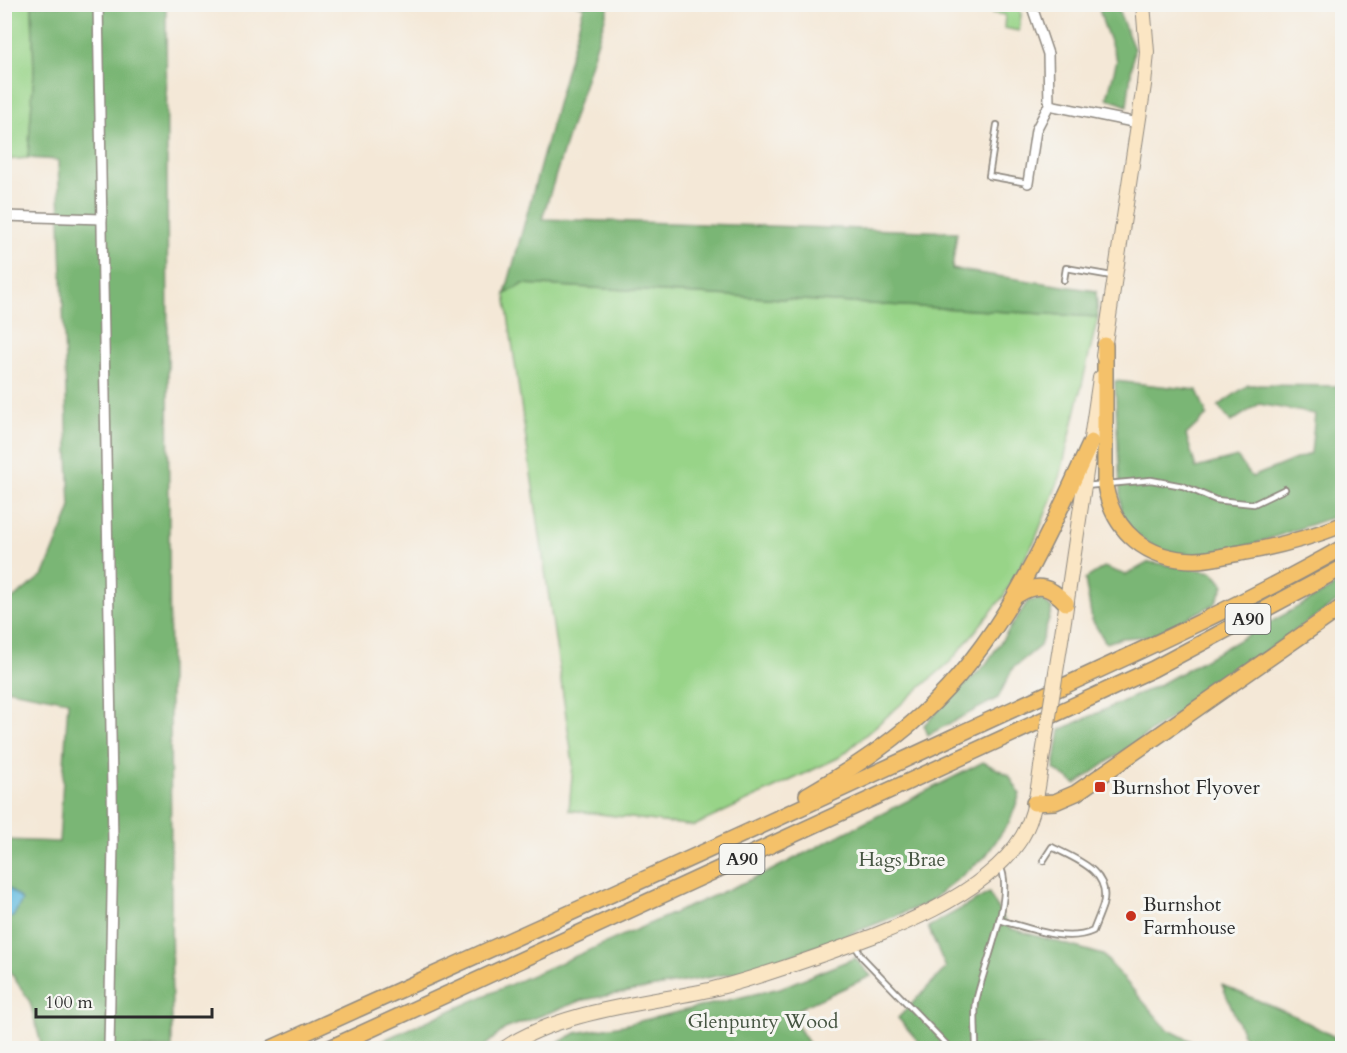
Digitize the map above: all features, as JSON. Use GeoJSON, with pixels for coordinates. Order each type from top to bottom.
{"type":"FeatureCollection","features":[{"type":"Feature","properties":{"kind":"main road"},"geometry":{"type":"LineString","coordinates":[[1105,345],[1105,485],[1108,502],[1114,516],[1136,542],[1156,554],[1175,559],[1196,560],[1254,551],[1310,538],[1342,525]]}},
{"type":"Feature","properties":{"kind":"main road"},"geometry":{"type":"LineString","coordinates":[[745,832],[839,777],[921,715],[950,686],[977,653],[1017,595],[1077,486],[1090,442]]}},
{"type":"Feature","properties":{"kind":"main road","name":"A90"},"geometry":{"type":"LineString","coordinates":[[272,1048],[859,781],[1180,631],[1273,587],[1342,548]]}},
{"type":"Feature","properties":{"kind":"main road","name":"A90"},"geometry":{"type":"LineString","coordinates":[[330,1048],[1153,669],[1342,568]]}},
{"type":"Feature","properties":{"kind":"main road"},"geometry":{"type":"LineString","coordinates":[[1017,595],[1028,588],[1046,588],[1066,603]]}},
{"type":"Feature","properties":{"kind":"main road"},"geometry":{"type":"LineString","coordinates":[[1034,803],[1055,802],[1076,793],[1342,607]]}},
{"type":"Feature","properties":{"kind":"street"},"geometry":{"type":"LineString","coordinates":[[98,4],[113,843],[109,1048]]}},
{"type":"Feature","properties":{"kind":"street"},"geometry":{"type":"LineString","coordinates":[[1028,183],[1036,130],[1049,105],[1048,54],[1031,4]]}},
{"type":"Feature","properties":{"kind":"street"},"geometry":{"type":"LineString","coordinates":[[1090,442],[1147,52],[1143,4]]}},
{"type":"Feature","properties":{"kind":"street"},"geometry":{"type":"LineString","coordinates":[[1049,105],[1138,123]]}},
{"type":"Feature","properties":{"kind":"street"},"geometry":{"type":"LineString","coordinates":[[4,216],[102,219]]}},
{"type":"Feature","properties":{"kind":"street"},"geometry":{"type":"LineString","coordinates":[[505,1048],[538,1030],[562,1022],[748,980],[854,944],[898,927],[921,915],[977,882],[998,864],[1022,836],[1034,803],[1062,634],[1077,486]]}},
{"type":"Feature","properties":{"kind":"lane"},"geometry":{"type":"LineString","coordinates":[[997,125],[989,176],[1028,183]]}},
{"type":"Feature","properties":{"kind":"lane"},"geometry":{"type":"LineString","coordinates":[[1064,280],[1066,267],[1115,276]]}},
{"type":"Feature","properties":{"kind":"lane"},"geometry":{"type":"LineString","coordinates":[[1077,486],[1151,480],[1183,486],[1216,500],[1254,504],[1285,489]]}},
{"type":"Feature","properties":{"kind":"lane"},"geometry":{"type":"LineString","coordinates":[[999,920],[1068,938],[1083,936],[1093,931],[1104,902],[1103,882],[1093,869],[1052,847],[1044,861]]}},
{"type":"Feature","properties":{"kind":"lane"},"geometry":{"type":"LineString","coordinates":[[976,1048],[976,1003],[999,920],[1004,882],[1002,870],[998,864]]}},
{"type":"Feature","properties":{"kind":"lane"},"geometry":{"type":"LineString","coordinates":[[854,944],[862,958],[950,1048]]}},
{"type":"Feature","properties":{"kind":"green space"},"geometry":{"type":"Polygon","coordinates":[[[5,5],[32,5],[34,72],[28,158],[5,160],[5,5]]]}},
{"type":"Feature","properties":{"kind":"green space"},"geometry":{"type":"Polygon","coordinates":[[[32,5],[166,5],[172,1048],[42,1048],[30,1002],[5,964],[5,840],[59,842],[68,701],[5,689],[5,605],[44,574],[70,510],[58,160],[28,158],[34,72],[32,5]]]}},
{"type":"Feature","properties":{"kind":"green space"},"geometry":{"type":"Polygon","coordinates":[[[576,5],[609,5],[542,219],[957,232],[952,269],[1096,291],[1098,317],[523,284],[505,294],[584,6],[576,5]]]}},
{"type":"Feature","properties":{"kind":"green space"},"geometry":{"type":"Polygon","coordinates":[[[994,5],[1018,5],[1021,14],[1019,31],[1004,28],[1005,15],[993,13],[994,5]]]}},
{"type":"Feature","properties":{"kind":"green space"},"geometry":{"type":"Polygon","coordinates":[[[1098,5],[1116,5],[1134,49],[1127,106],[1107,98],[1117,60],[1098,5]]]}},
{"type":"Feature","properties":{"kind":"green space"},"geometry":{"type":"Polygon","coordinates":[[[523,284],[1098,317],[1060,477],[1035,540],[1003,597],[951,661],[840,757],[694,826],[569,810],[573,764],[505,294],[523,284]]]}},
{"type":"Feature","properties":{"kind":"green space"},"geometry":{"type":"Polygon","coordinates":[[[1115,381],[1197,390],[1207,415],[1186,435],[1196,468],[1237,457],[1252,477],[1311,453],[1315,414],[1259,404],[1231,422],[1218,406],[1248,385],[1342,386],[1342,514],[1251,545],[1190,556],[1159,550],[1133,533],[1121,511],[1115,381]]]}},
{"type":"Feature","properties":{"kind":"green space"},"geometry":{"type":"Polygon","coordinates":[[[1149,562],[1213,572],[1224,585],[1215,604],[1151,636],[1122,638],[1106,643],[1092,620],[1085,579],[1104,567],[1126,575],[1149,562]]]}},
{"type":"Feature","properties":{"kind":"green space"},"geometry":{"type":"Polygon","coordinates":[[[1342,582],[1342,598],[1076,784],[1054,769],[1060,730],[1161,684],[1342,582]]]}},
{"type":"Feature","properties":{"kind":"green space"},"geometry":{"type":"Polygon","coordinates":[[[1042,599],[1052,609],[1040,646],[1013,668],[998,698],[928,735],[924,725],[986,664],[1028,601],[1042,599]]]}},
{"type":"Feature","properties":{"kind":"green space","name":"Hags Brae"},"geometry":{"type":"Polygon","coordinates":[[[983,762],[1009,775],[1020,794],[1010,821],[985,857],[928,903],[838,939],[750,970],[583,1000],[505,1029],[482,1048],[365,1048],[768,872],[983,762]]]}},
{"type":"Feature","properties":{"kind":"green space"},"geometry":{"type":"Polygon","coordinates":[[[989,893],[1009,928],[1103,955],[1167,1029],[1205,1048],[924,1048],[898,1018],[946,968],[928,927],[989,893]]]}},
{"type":"Feature","properties":{"kind":"green space","name":"Glenpunty Wood"},"geometry":{"type":"Polygon","coordinates":[[[855,958],[871,976],[789,1013],[812,1048],[548,1048],[576,1033],[623,1025],[780,988],[855,958]]]}},
{"type":"Feature","properties":{"kind":"green space"},"geometry":{"type":"Polygon","coordinates":[[[1222,985],[1297,1017],[1342,1041],[1342,1048],[1249,1048],[1222,985]]]}},
{"type":"Feature","properties":{"kind":"water"},"geometry":{"type":"Polygon","coordinates":[[[5,885],[22,900],[13,917],[5,918],[5,885]]]}},
{"type":"Feature","properties":{"kind":"place","name":"Burnshot Flyover"},"geometry":{"type":"Point","coordinates":[1100,787]}},
{"type":"Feature","properties":{"kind":"place","name":"Burnshot Farmhouse"},"geometry":{"type":"Point","coordinates":[1131,916]}}]}
